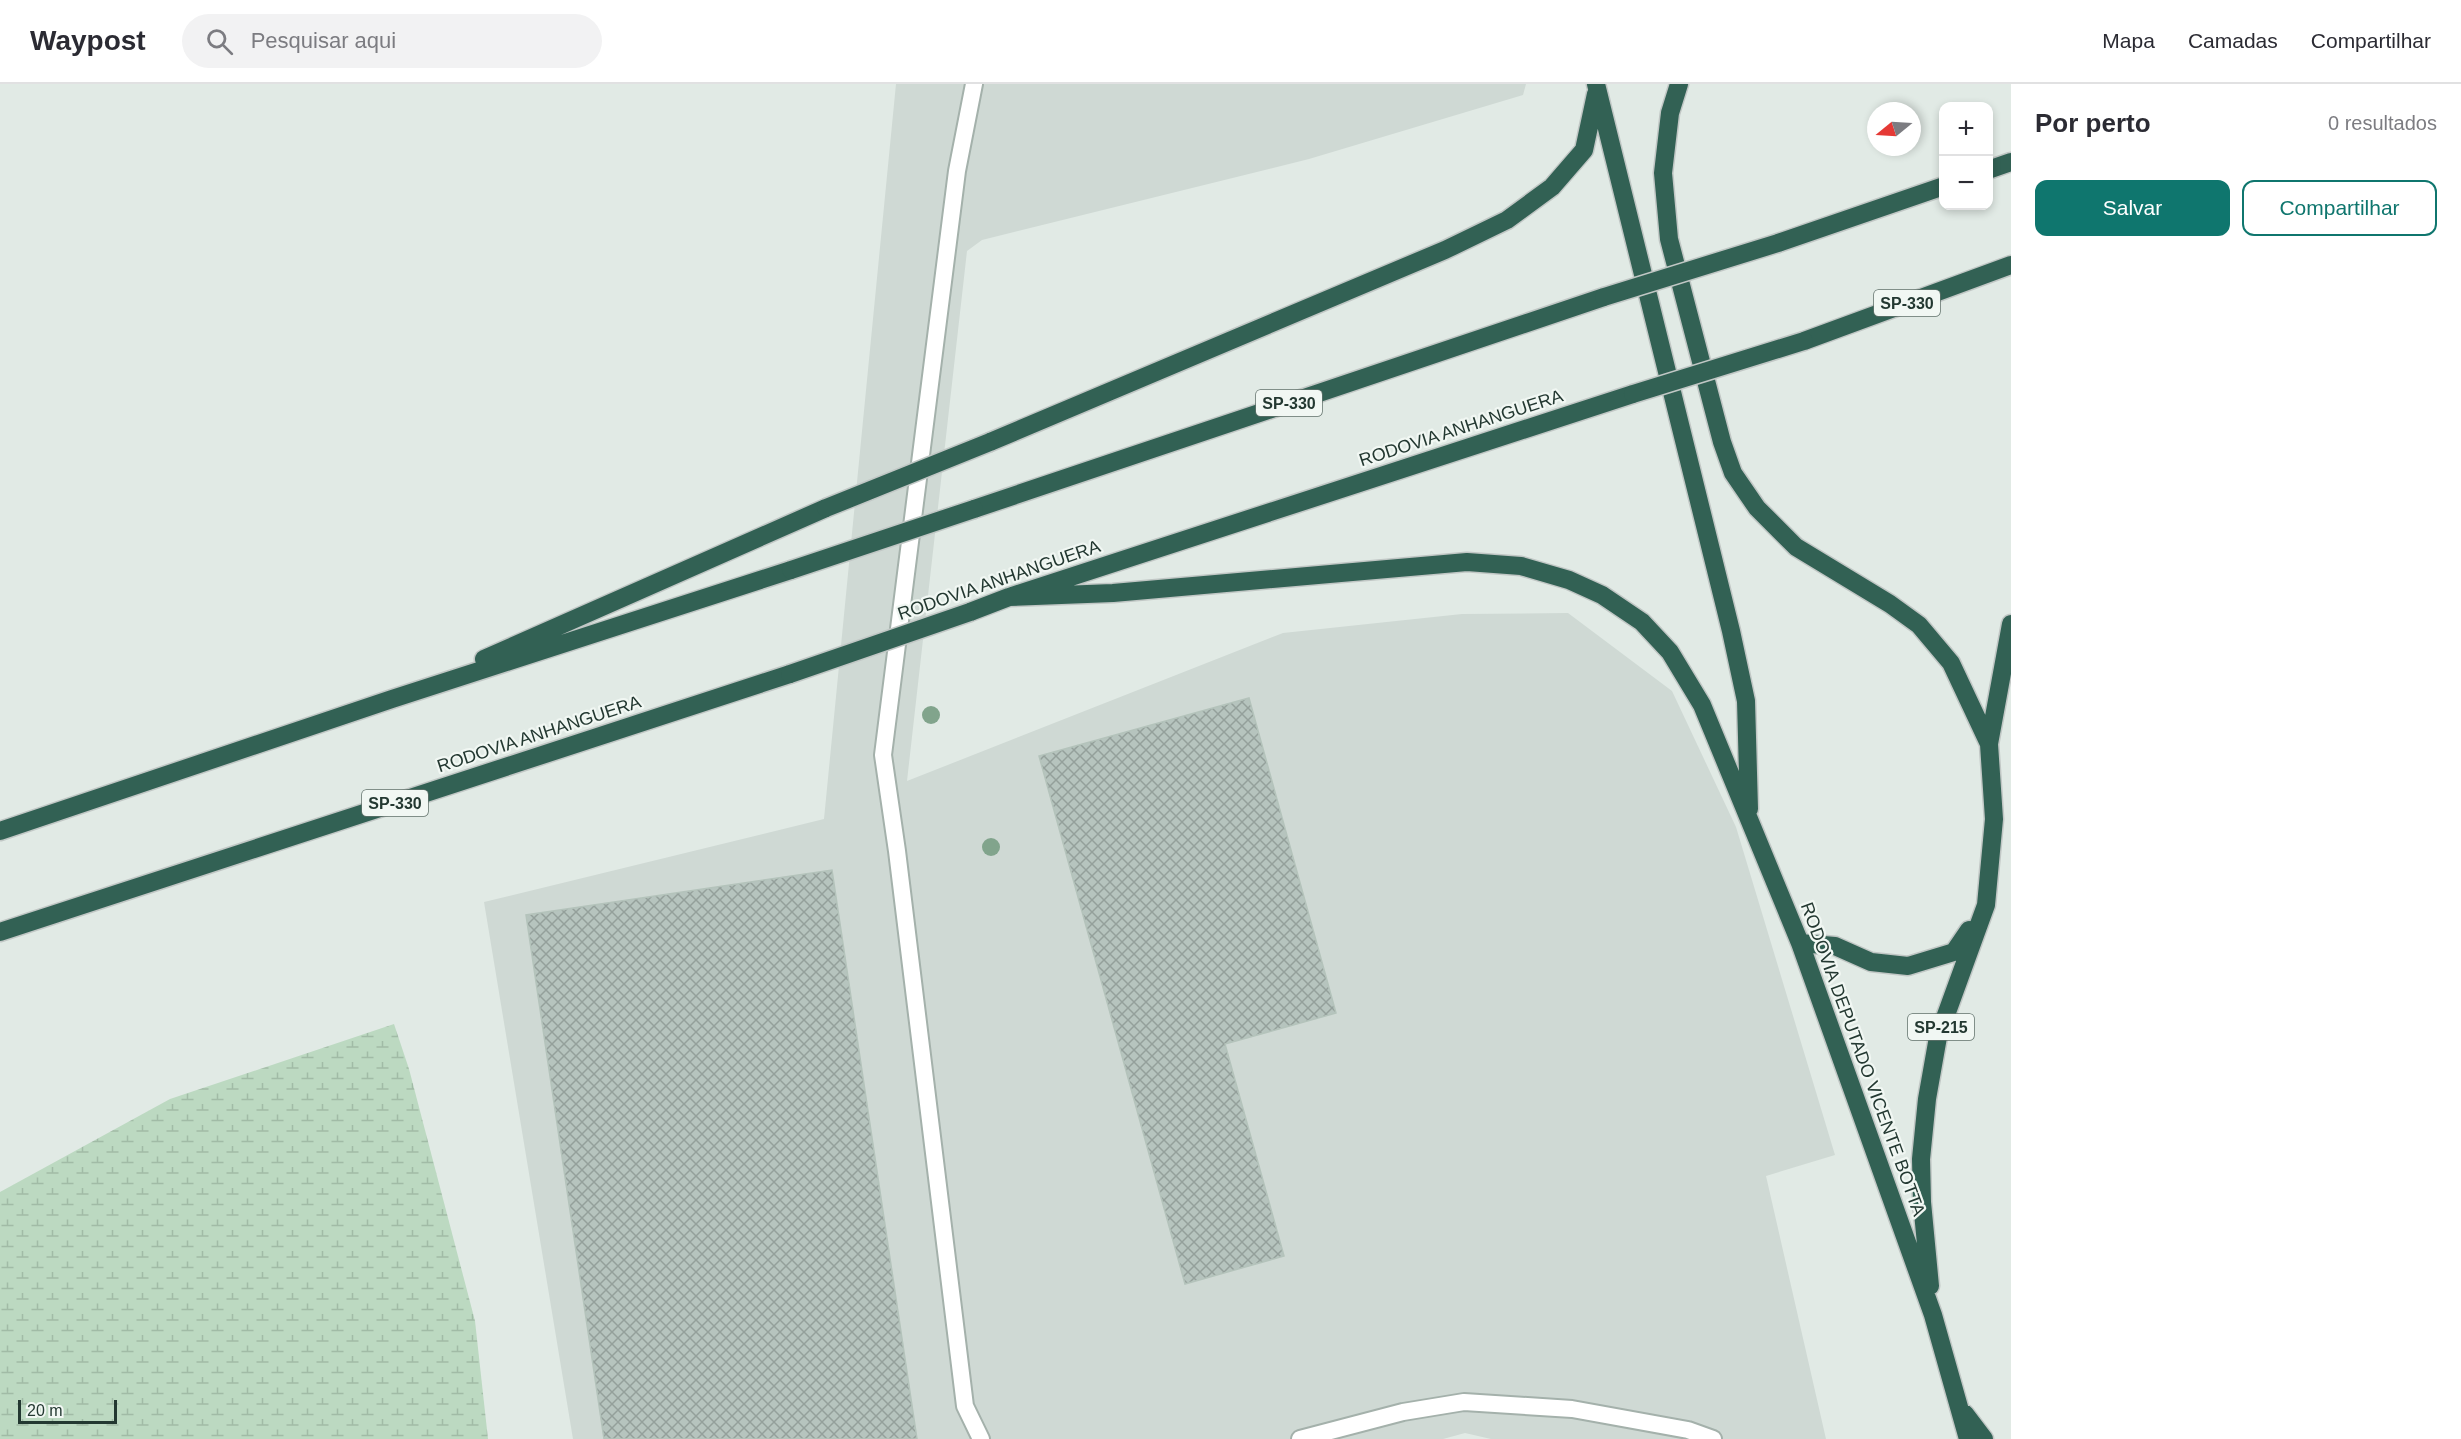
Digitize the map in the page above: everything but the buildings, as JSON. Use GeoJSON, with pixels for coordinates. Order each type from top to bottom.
{"type":"FeatureCollection","features":[{"type":"Feature","properties":{"kind":"highway"},"geometry":{"type":"LineString","coordinates":[[1679,84],[1670,113],[1663,173],[1669,239],[1722,442],[1733,473],[1757,508],[1796,547],[1890,604],[1919,625],[1950,663],[1989,744]]}},
{"type":"Feature","properties":{"kind":"highway"},"geometry":{"type":"LineString","coordinates":[[392,699],[826,508],[990,442],[1445,250],[1507,220],[1552,187],[1584,150],[1596,87]]}},
{"type":"Feature","properties":{"kind":"highway"},"geometry":{"type":"LineString","coordinates":[[1596,87],[1744,691],[1749,819]]}},
{"type":"Feature","properties":{"kind":"highway"},"geometry":{"type":"LineString","coordinates":[[1993,169],[2011,162]]}},
{"type":"Feature","properties":{"kind":"highway","name":"SP-330"},"geometry":{"type":"LineString","coordinates":[[0,831],[392,699],[791,570],[1605,297],[1778,243],[1939,188]]}},
{"type":"Feature","properties":{"kind":"highway","name":"RODOVIA ANHANGUERA"},"geometry":{"type":"LineString","coordinates":[[0,932],[790,674],[1009,597],[1633,394],[1804,341],[2011,265]]}},
{"type":"Feature","properties":{"kind":"highway","name":"RODOVIA DEPUTADO VICENTE BOTTA"},"geometry":{"type":"LineString","coordinates":[[1009,597],[1113,593],[1467,562],[1521,566],[1569,580],[1602,595],[1642,621],[1670,652],[1702,705],[1800,943],[1934,1315],[1968,1439]]}},
{"type":"Feature","properties":{"kind":"highway"},"geometry":{"type":"LineString","coordinates":[[1989,744],[2011,624]]}},
{"type":"Feature","properties":{"kind":"highway","name":"RODOVIA DEPUTADO VICENTE BOTTA"},"geometry":{"type":"LineString","coordinates":[[1934,1315],[1922,1202],[1921,1159],[1927,1099],[1938,1037],[1986,905],[1994,819],[1989,744]]}},
{"type":"Feature","properties":{"kind":"highway"},"geometry":{"type":"LineString","coordinates":[[1800,943],[1835,946],[1871,962],[1908,966],[1954,952],[1986,905]]}},
{"type":"Feature","properties":{"kind":"highway"},"geometry":{"type":"LineString","coordinates":[[1954,1439],[1956,1402]]}},
{"type":"Feature","properties":{"kind":"highway"},"geometry":{"type":"LineString","coordinates":[[1956,1402],[1984,1439]]}},
{"type":"Feature","properties":{"kind":"lane"},"geometry":{"type":"LineString","coordinates":[[974,84],[957,171],[883,755],[965,1406],[981,1439]]}},
{"type":"Feature","properties":{"kind":"lane"},"geometry":{"type":"LineString","coordinates":[[1300,1439],[1402,1412],[1464,1402],[1572,1409],[1688,1430],[1713,1439]]}},
{"type":"Feature","properties":{"kind":"shaded area"},"geometry":{"type":"Polygon","coordinates":[[[896,84],[1526,84],[1523,95],[1309,159],[982,240],[967,251],[907,781],[1283,633],[1462,614],[1568,613],[1672,691],[1736,827],[1835,1155],[1766,1176],[1826,1439],[1491,1439],[1465,1433],[1443,1439],[573,1439],[484,902],[824,819],[896,84]]]}},
{"type":"Feature","properties":{"kind":"green space"},"geometry":{"type":"Polygon","coordinates":[[[394,1024],[409,1069],[475,1321],[488,1439],[0,1439],[0,1192],[170,1099],[394,1024]]]}}]}
